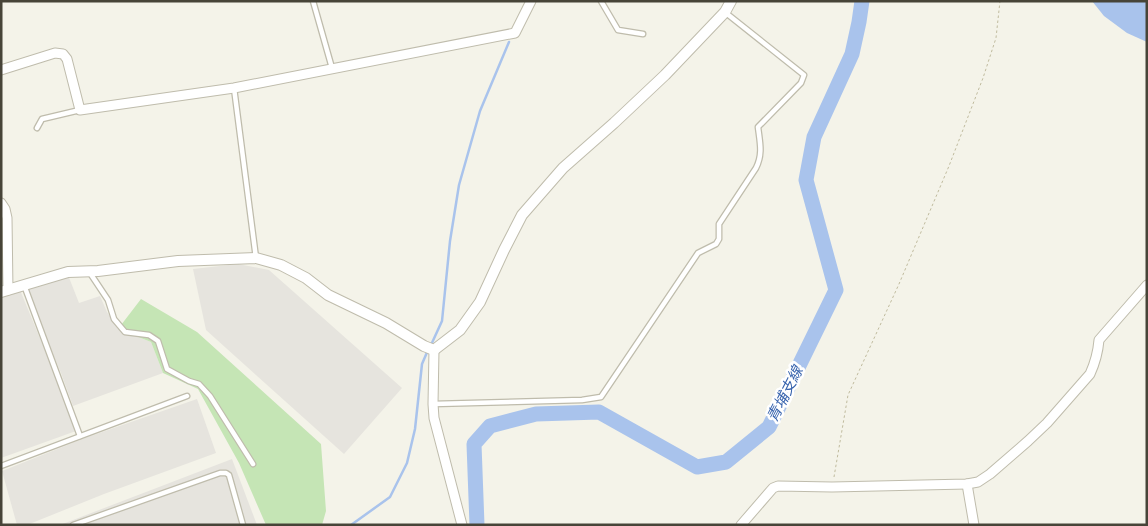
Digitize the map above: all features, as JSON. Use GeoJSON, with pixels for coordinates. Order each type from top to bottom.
{"type":"FeatureCollection","features":[{"type":"Feature","properties":{"kind":"street"},"geometry":{"type":"LineString","coordinates":[[1,70],[55,53],[63,54],[67,59],[80,110],[234,88],[515,33],[530,1]]}},
{"type":"Feature","properties":{"kind":"street"},"geometry":{"type":"LineString","coordinates":[[434,350],[460,330],[480,302],[522,215],[564,168],[665,75],[725,12],[731,1]]}},
{"type":"Feature","properties":{"kind":"street"},"geometry":{"type":"LineString","coordinates":[[1,203],[6,209],[7,218],[5,291],[68,272],[178,261],[256,258],[281,265],[306,278],[328,295],[386,323],[434,350]]}},
{"type":"Feature","properties":{"kind":"street"},"geometry":{"type":"LineString","coordinates":[[741,525],[773,488],[778,486],[832,487],[967,484],[978,482],[990,474],[1034,435],[1090,374],[1098,352],[1099,340],[1147,285]]}},
{"type":"Feature","properties":{"kind":"street"},"geometry":{"type":"LineString","coordinates":[[434,350],[434,418],[462,525]]}},
{"type":"Feature","properties":{"kind":"street"},"geometry":{"type":"LineString","coordinates":[[967,484],[974,525]]}},
{"type":"Feature","properties":{"kind":"lane"},"geometry":{"type":"LineString","coordinates":[[313,1],[332,68]]}},
{"type":"Feature","properties":{"kind":"lane"},"geometry":{"type":"LineString","coordinates":[[601,1],[618,30],[643,34]]}},
{"type":"Feature","properties":{"kind":"lane"},"geometry":{"type":"LineString","coordinates":[[433,404],[582,400],[601,397],[698,253],[716,244],[719,239],[719,224],[760,161],[761,152],[758,127],[801,83],[804,75],[725,12]]}},
{"type":"Feature","properties":{"kind":"lane"},"geometry":{"type":"LineString","coordinates":[[234,88],[256,258]]}},
{"type":"Feature","properties":{"kind":"lane"},"geometry":{"type":"LineString","coordinates":[[37,128],[42,120],[80,110]]}},
{"type":"Feature","properties":{"kind":"lane"},"geometry":{"type":"LineString","coordinates":[[89,271],[108,300],[114,319],[125,332],[149,335],[158,341],[167,369],[189,381],[199,384],[210,396],[253,464]]}},
{"type":"Feature","properties":{"kind":"lane"},"geometry":{"type":"LineString","coordinates":[[23,285],[80,436]]}},
{"type":"Feature","properties":{"kind":"lane"},"geometry":{"type":"LineString","coordinates":[[1,466],[187,396]]}},
{"type":"Feature","properties":{"kind":"lane"},"geometry":{"type":"LineString","coordinates":[[73,525],[220,473],[226,473],[243,525]]}},
{"type":"Feature","properties":{"kind":"path"},"geometry":{"type":"LineString","coordinates":[[832,487],[848,395],[899,284],[973,105],[996,38],[1000,1]]}},
{"type":"Feature","properties":{"kind":"shaded area"},"geometry":{"type":"Polygon","coordinates":[[[238,264],[269,270],[402,388],[344,454],[206,330],[193,269],[238,264]]]}},
{"type":"Feature","properties":{"kind":"shaded area"},"geometry":{"type":"Polygon","coordinates":[[[68,275],[79,303],[100,296],[107,312],[118,329],[151,342],[163,373],[73,406],[27,287],[68,275]]]}},
{"type":"Feature","properties":{"kind":"shaded area"},"geometry":{"type":"Polygon","coordinates":[[[20,290],[76,431],[1,458],[1,296],[20,290]]]}},
{"type":"Feature","properties":{"kind":"shaded area"},"geometry":{"type":"Polygon","coordinates":[[[197,399],[216,453],[104,494],[27,525],[17,525],[2,471],[85,438],[197,399]]]}},
{"type":"Feature","properties":{"kind":"shaded area"},"geometry":{"type":"Polygon","coordinates":[[[232,459],[257,525],[60,525],[232,459]]]}},
{"type":"Feature","properties":{"kind":"green space"},"geometry":{"type":"Polygon","coordinates":[[[141,299],[197,332],[321,444],[326,511],[322,525],[266,525],[239,463],[198,389],[163,373],[151,342],[118,329],[141,299]]]}},
{"type":"Feature","properties":{"kind":"water"},"geometry":{"type":"Polygon","coordinates":[[[1092,1],[1147,1],[1147,42],[1127,33],[1104,16],[1092,1]]]}},
{"type":"Feature","properties":{"kind":"waterway","name":"青埔支線"},"geometry":{"type":"LineString","coordinates":[[477,525],[474,444],[490,426],[536,414],[599,412],[697,467],[726,462],[769,427],[836,290],[806,180],[814,137],[852,54],[862,1]]}},
{"type":"Feature","properties":{"kind":"waterway"},"geometry":{"type":"LineString","coordinates":[[431,345],[442,321],[450,241],[459,185],[480,111],[509,42]]}},
{"type":"Feature","properties":{"kind":"waterway"},"geometry":{"type":"LineString","coordinates":[[351,525],[390,497],[407,463],[415,429],[422,364],[428,350]]}}]}
